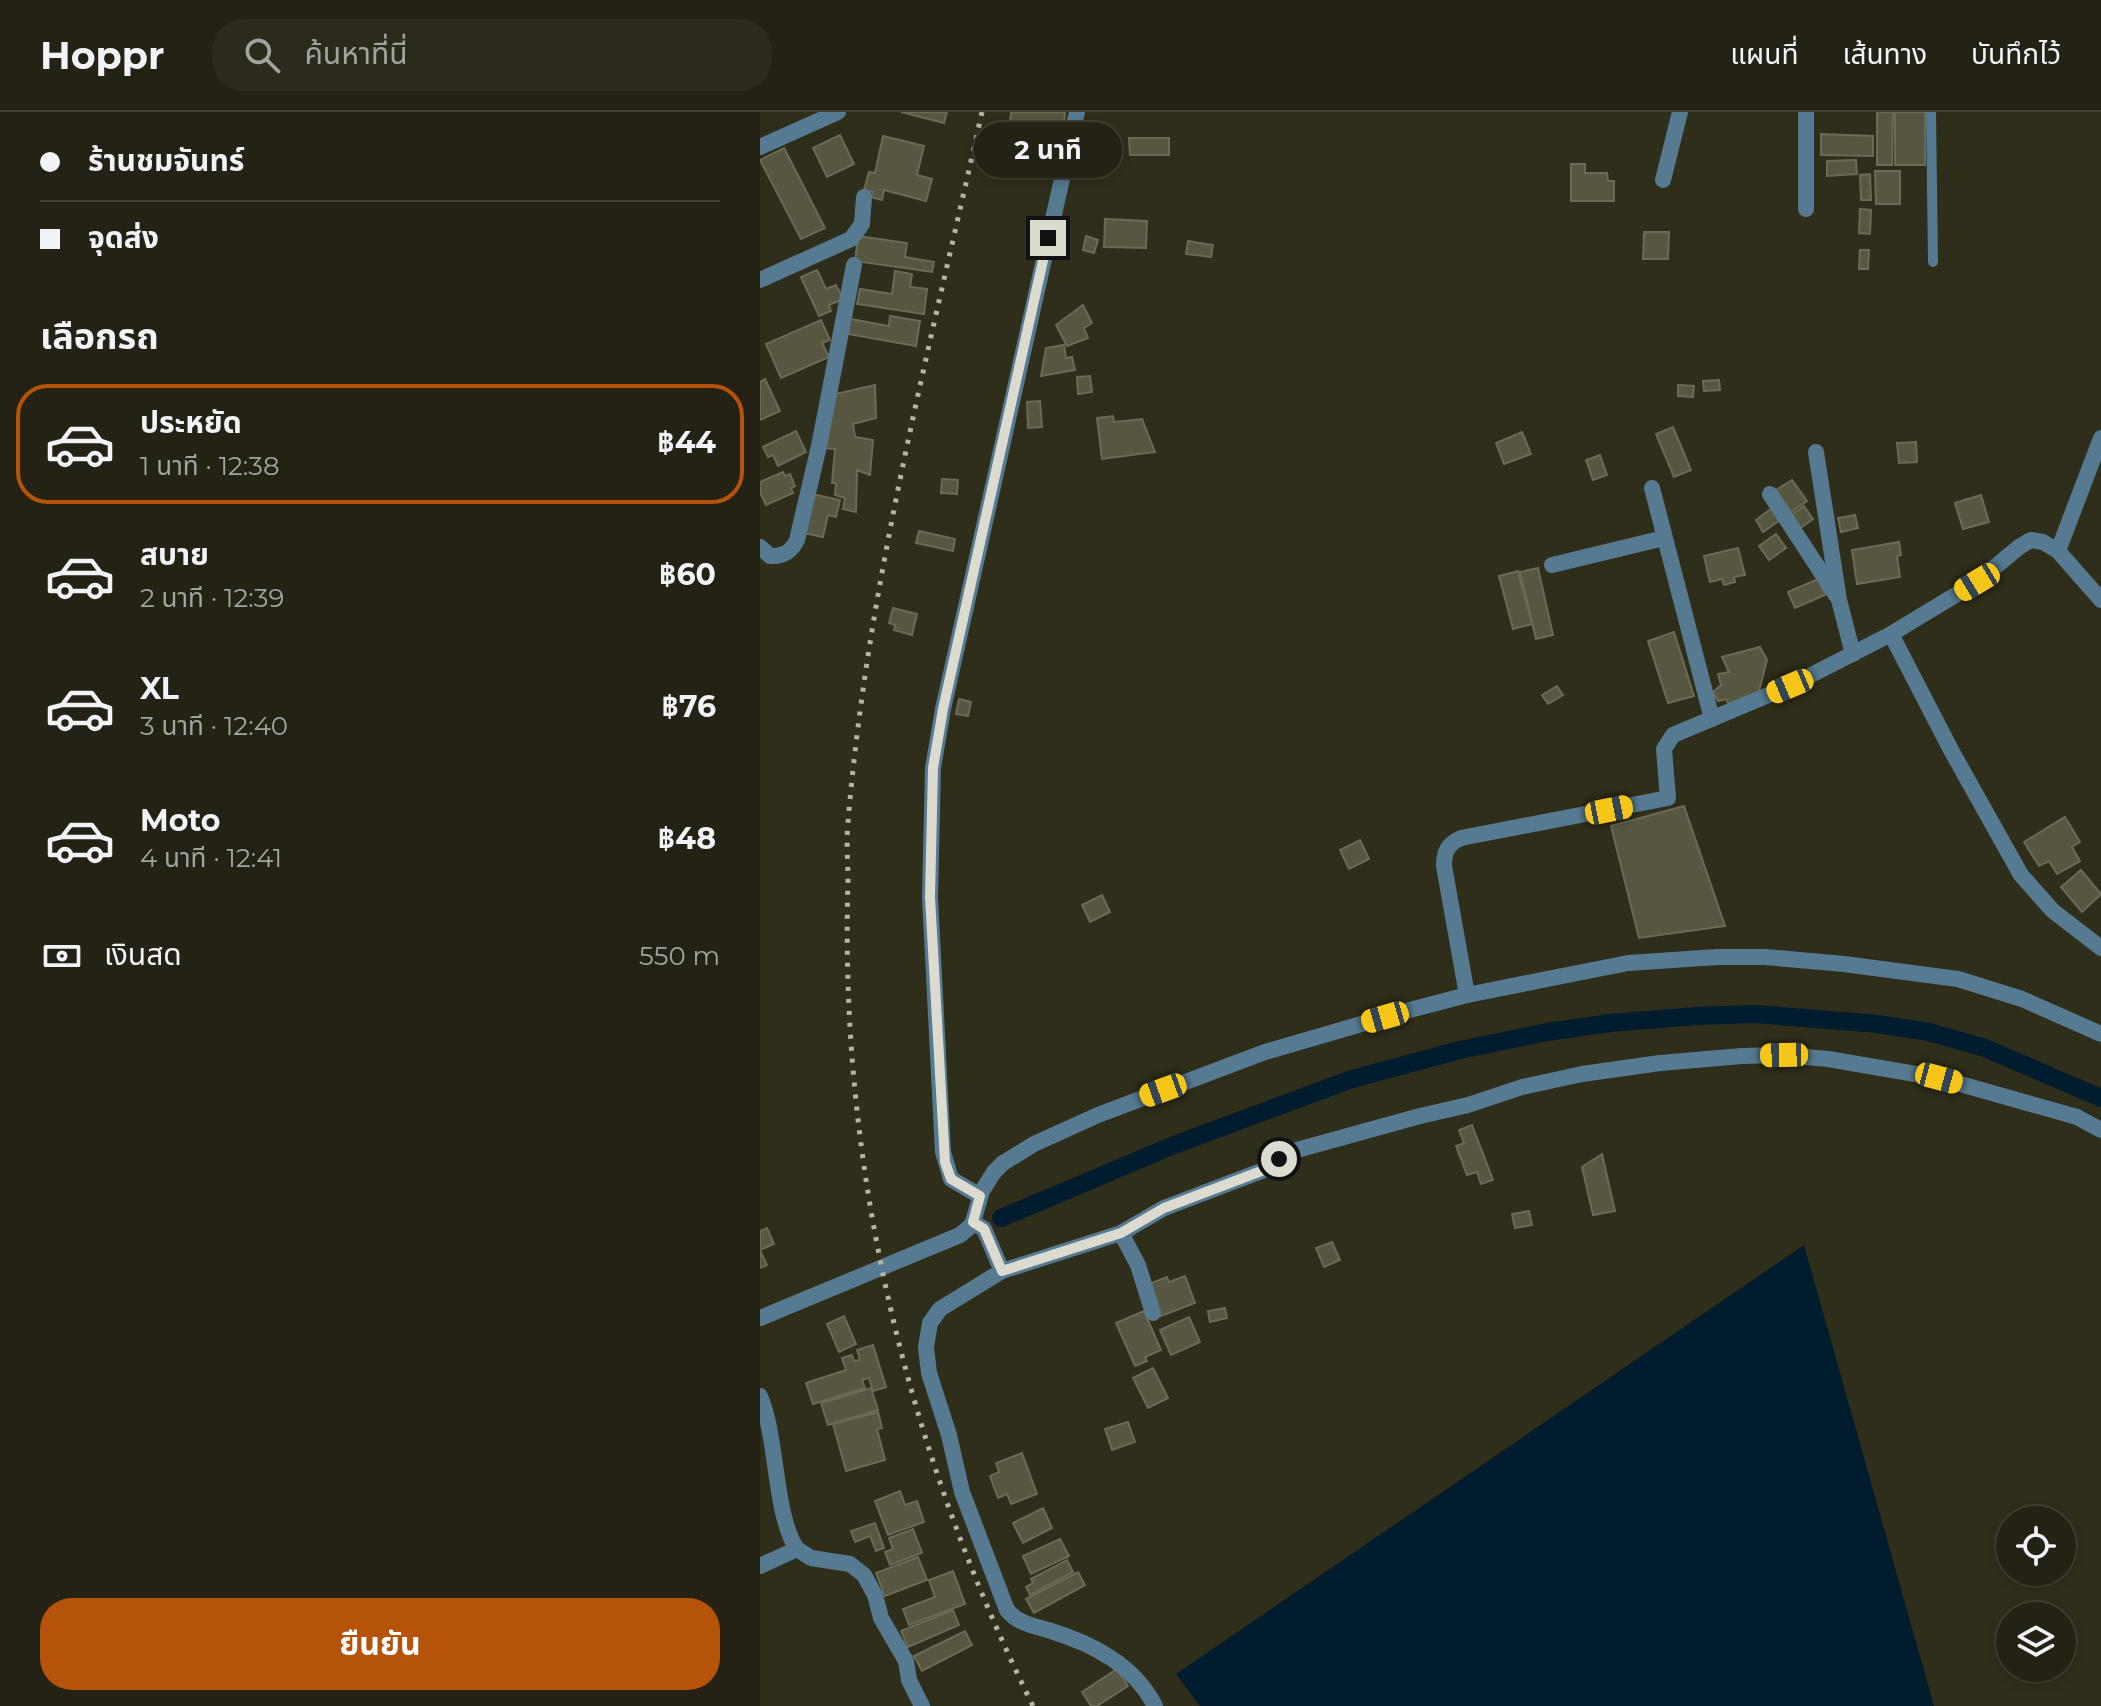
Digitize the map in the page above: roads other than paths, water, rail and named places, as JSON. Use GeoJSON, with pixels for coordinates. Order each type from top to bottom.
{"type":"FeatureCollection","features":[{"type":"Feature","properties":{"kind":"street"},"geometry":{"type":"LineString","coordinates":[[980,1196],[951,1179],[943,1152],[930,897],[933,768],[943,709],[1077,112]]}},
{"type":"Feature","properties":{"kind":"street"},"geometry":{"type":"LineString","coordinates":[[1663,180],[1680,112]]}},
{"type":"Feature","properties":{"kind":"street"},"geometry":{"type":"LineString","coordinates":[[1806,112],[1806,209]]}},
{"type":"Feature","properties":{"kind":"street"},"geometry":{"type":"LineString","coordinates":[[760,147],[832,113]]}},
{"type":"Feature","properties":{"kind":"street"},"geometry":{"type":"LineString","coordinates":[[760,280],[851,239],[862,224],[864,197]]}},
{"type":"Feature","properties":{"kind":"street"},"geometry":{"type":"LineString","coordinates":[[760,547],[766,554],[778,556],[788,552],[797,540],[819,446],[854,265]]}},
{"type":"Feature","properties":{"kind":"street"},"geometry":{"type":"LineString","coordinates":[[2058,551],[2101,438]]}},
{"type":"Feature","properties":{"kind":"street"},"geometry":{"type":"LineString","coordinates":[[1816,452],[1839,600],[1853,654]]}},
{"type":"Feature","properties":{"kind":"street"},"geometry":{"type":"LineString","coordinates":[[1652,488],[1712,719]]}},
{"type":"Feature","properties":{"kind":"street"},"geometry":{"type":"LineString","coordinates":[[1770,494],[1839,600]]}},
{"type":"Feature","properties":{"kind":"street"},"geometry":{"type":"LineString","coordinates":[[1552,565],[1664,538]]}},
{"type":"Feature","properties":{"kind":"street"},"geometry":{"type":"LineString","coordinates":[[1467,995],[1444,866],[1447,848],[1452,842],[1668,798],[1666,744],[1678,733],[1790,686],[1891,634],[1977,582],[2025,543],[2039,540],[2058,551],[2101,600]]}},
{"type":"Feature","properties":{"kind":"street"},"geometry":{"type":"LineString","coordinates":[[1891,634],[2021,875],[2053,911],[2101,948]]}},
{"type":"Feature","properties":{"kind":"street"},"geometry":{"type":"LineString","coordinates":[[760,1318],[952,1239],[967,1230],[973,1222],[980,1196],[994,1172],[1009,1158],[1098,1115],[1265,1052],[1467,995],[1628,963],[1765,957],[1958,979],[2022,999],[2101,1034]]}},
{"type":"Feature","properties":{"kind":"street"},"geometry":{"type":"LineString","coordinates":[[1155,1706],[1130,1672],[1109,1656],[1079,1641],[1020,1622],[1012,1616],[962,1492],[949,1435],[933,1386],[926,1347],[930,1323],[937,1312],[958,1296],[1002,1271],[1121,1233],[1164,1208],[1264,1170],[1286,1153],[1468,1105],[1522,1087],[1582,1074],[1742,1056],[1784,1055],[1828,1059],[1939,1078],[2077,1117],[2101,1130]]}},
{"type":"Feature","properties":{"kind":"street"},"geometry":{"type":"LineString","coordinates":[[973,1222],[984,1229],[1002,1271]]}},
{"type":"Feature","properties":{"kind":"street"},"geometry":{"type":"LineString","coordinates":[[1121,1233],[1138,1265],[1153,1313]]}},
{"type":"Feature","properties":{"kind":"street"},"geometry":{"type":"LineString","coordinates":[[760,1396],[770,1428],[787,1522],[797,1549],[811,1558],[850,1564],[864,1575],[875,1595],[881,1618],[906,1661],[909,1680],[922,1706]]}},
{"type":"Feature","properties":{"kind":"street"},"geometry":{"type":"LineString","coordinates":[[760,1566],[797,1549]]}},
{"type":"Feature","properties":{"kind":"lane"},"geometry":{"type":"LineString","coordinates":[[1931,112],[1933,262]]}},
{"type":"Feature","properties":{"kind":"water"},"geometry":{"type":"Polygon","coordinates":[[[1804,1245],[1934,1706],[1200,1706],[1176,1674],[1804,1245]]]}},
{"type":"Feature","properties":{"kind":"waterway"},"geometry":{"type":"LineString","coordinates":[[1001,1218],[1174,1145],[1352,1079],[1460,1050],[1610,1023],[1755,1014],[1878,1024],[1929,1032],[1985,1048],[2101,1098]]}},
{"type":"Feature","properties":{"kind":"railway"},"geometry":{"type":"LineString","coordinates":[[982,112],[903,465],[870,643],[847,829],[848,987],[855,1094],[869,1199],[890,1304],[916,1407],[949,1509],[988,1608],[1033,1706]]}}]}
